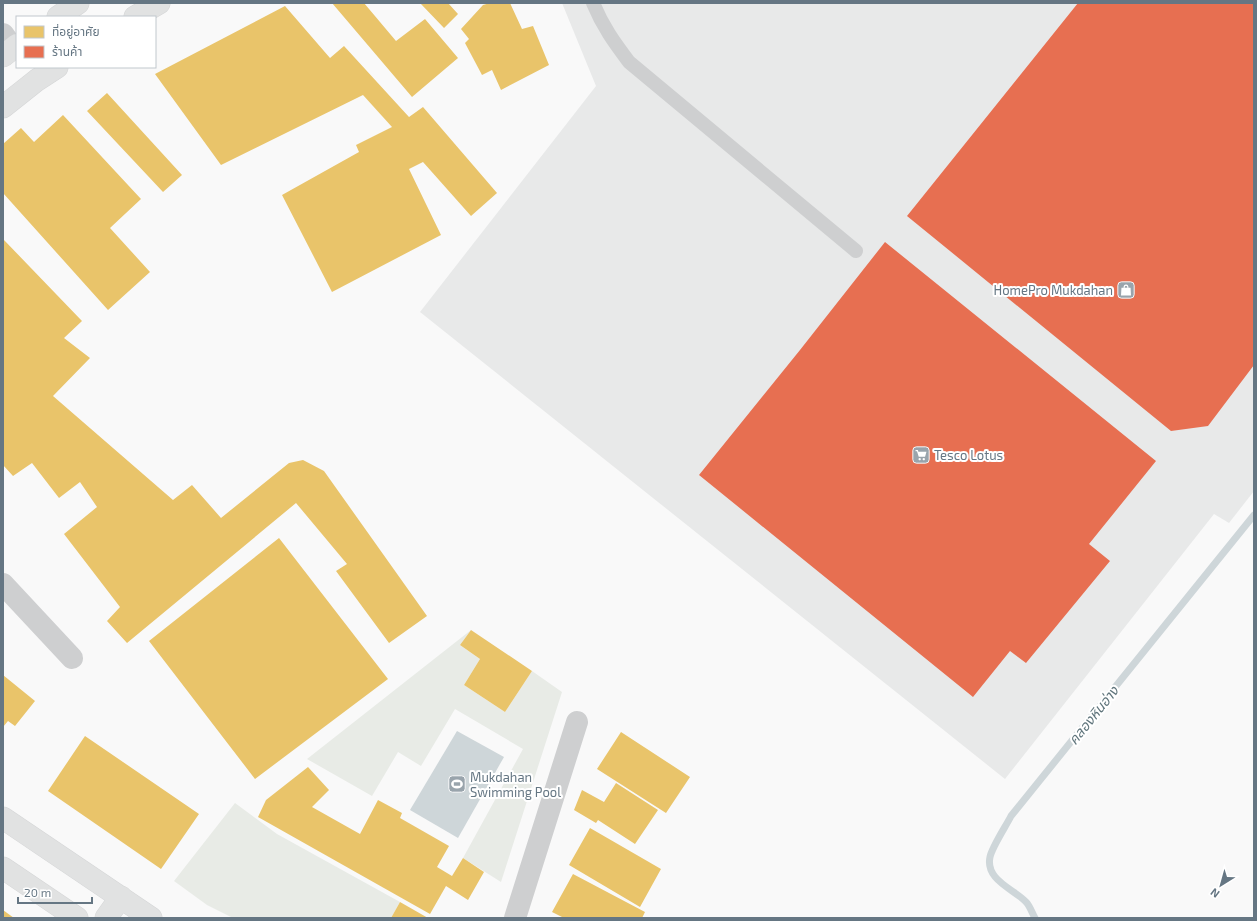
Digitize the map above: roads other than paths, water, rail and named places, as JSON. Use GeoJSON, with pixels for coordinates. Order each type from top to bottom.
{"type":"FeatureCollection","features":[{"type":"Feature","properties":{"kind":"main road"},"geometry":{"type":"LineString","coordinates":[[59,16],[78,3]]}},
{"type":"Feature","properties":{"kind":"main road"},"geometry":{"type":"LineString","coordinates":[[136,16],[159,3]]}},
{"type":"Feature","properties":{"kind":"main road"},"geometry":{"type":"LineString","coordinates":[[3,107],[37,80],[55,68]]}},
{"type":"Feature","properties":{"kind":"main road"},"geometry":{"type":"LineString","coordinates":[[3,818],[151,918]]}},
{"type":"Feature","properties":{"kind":"main road"},"geometry":{"type":"LineString","coordinates":[[3,868],[77,918]]}},
{"type":"Feature","properties":{"kind":"main road"},"geometry":{"type":"LineString","coordinates":[[106,918],[121,897]]}},
{"type":"Feature","properties":{"kind":"street"},"geometry":{"type":"LineString","coordinates":[[3,584],[72,658]]}},
{"type":"Feature","properties":{"kind":"street"},"geometry":{"type":"LineString","coordinates":[[515,918],[577,722]]}},
{"type":"Feature","properties":{"kind":"lane"},"geometry":{"type":"LineString","coordinates":[[594,3],[599,18],[609,36],[629,62],[856,251]]}},
{"type":"Feature","properties":{"kind":"waterway","name":"คลองหินอ่าง"},"geometry":{"type":"LineString","coordinates":[[1035,918],[1026,902],[996,878],[992,872],[990,857],[996,842],[1011,816],[1254,515]]}},
{"type":"Feature","properties":{"kind":"place","name":"HomePro Mukdahan"},"geometry":{"type":"Point","coordinates":[1126,290]}},
{"type":"Feature","properties":{"kind":"place","name":"Tesco Lotus"},"geometry":{"type":"Point","coordinates":[921,455]}},
{"type":"Feature","properties":{"kind":"place","name":"Mukdahan Swimming Pool"},"geometry":{"type":"Point","coordinates":[457,784]}}]}
